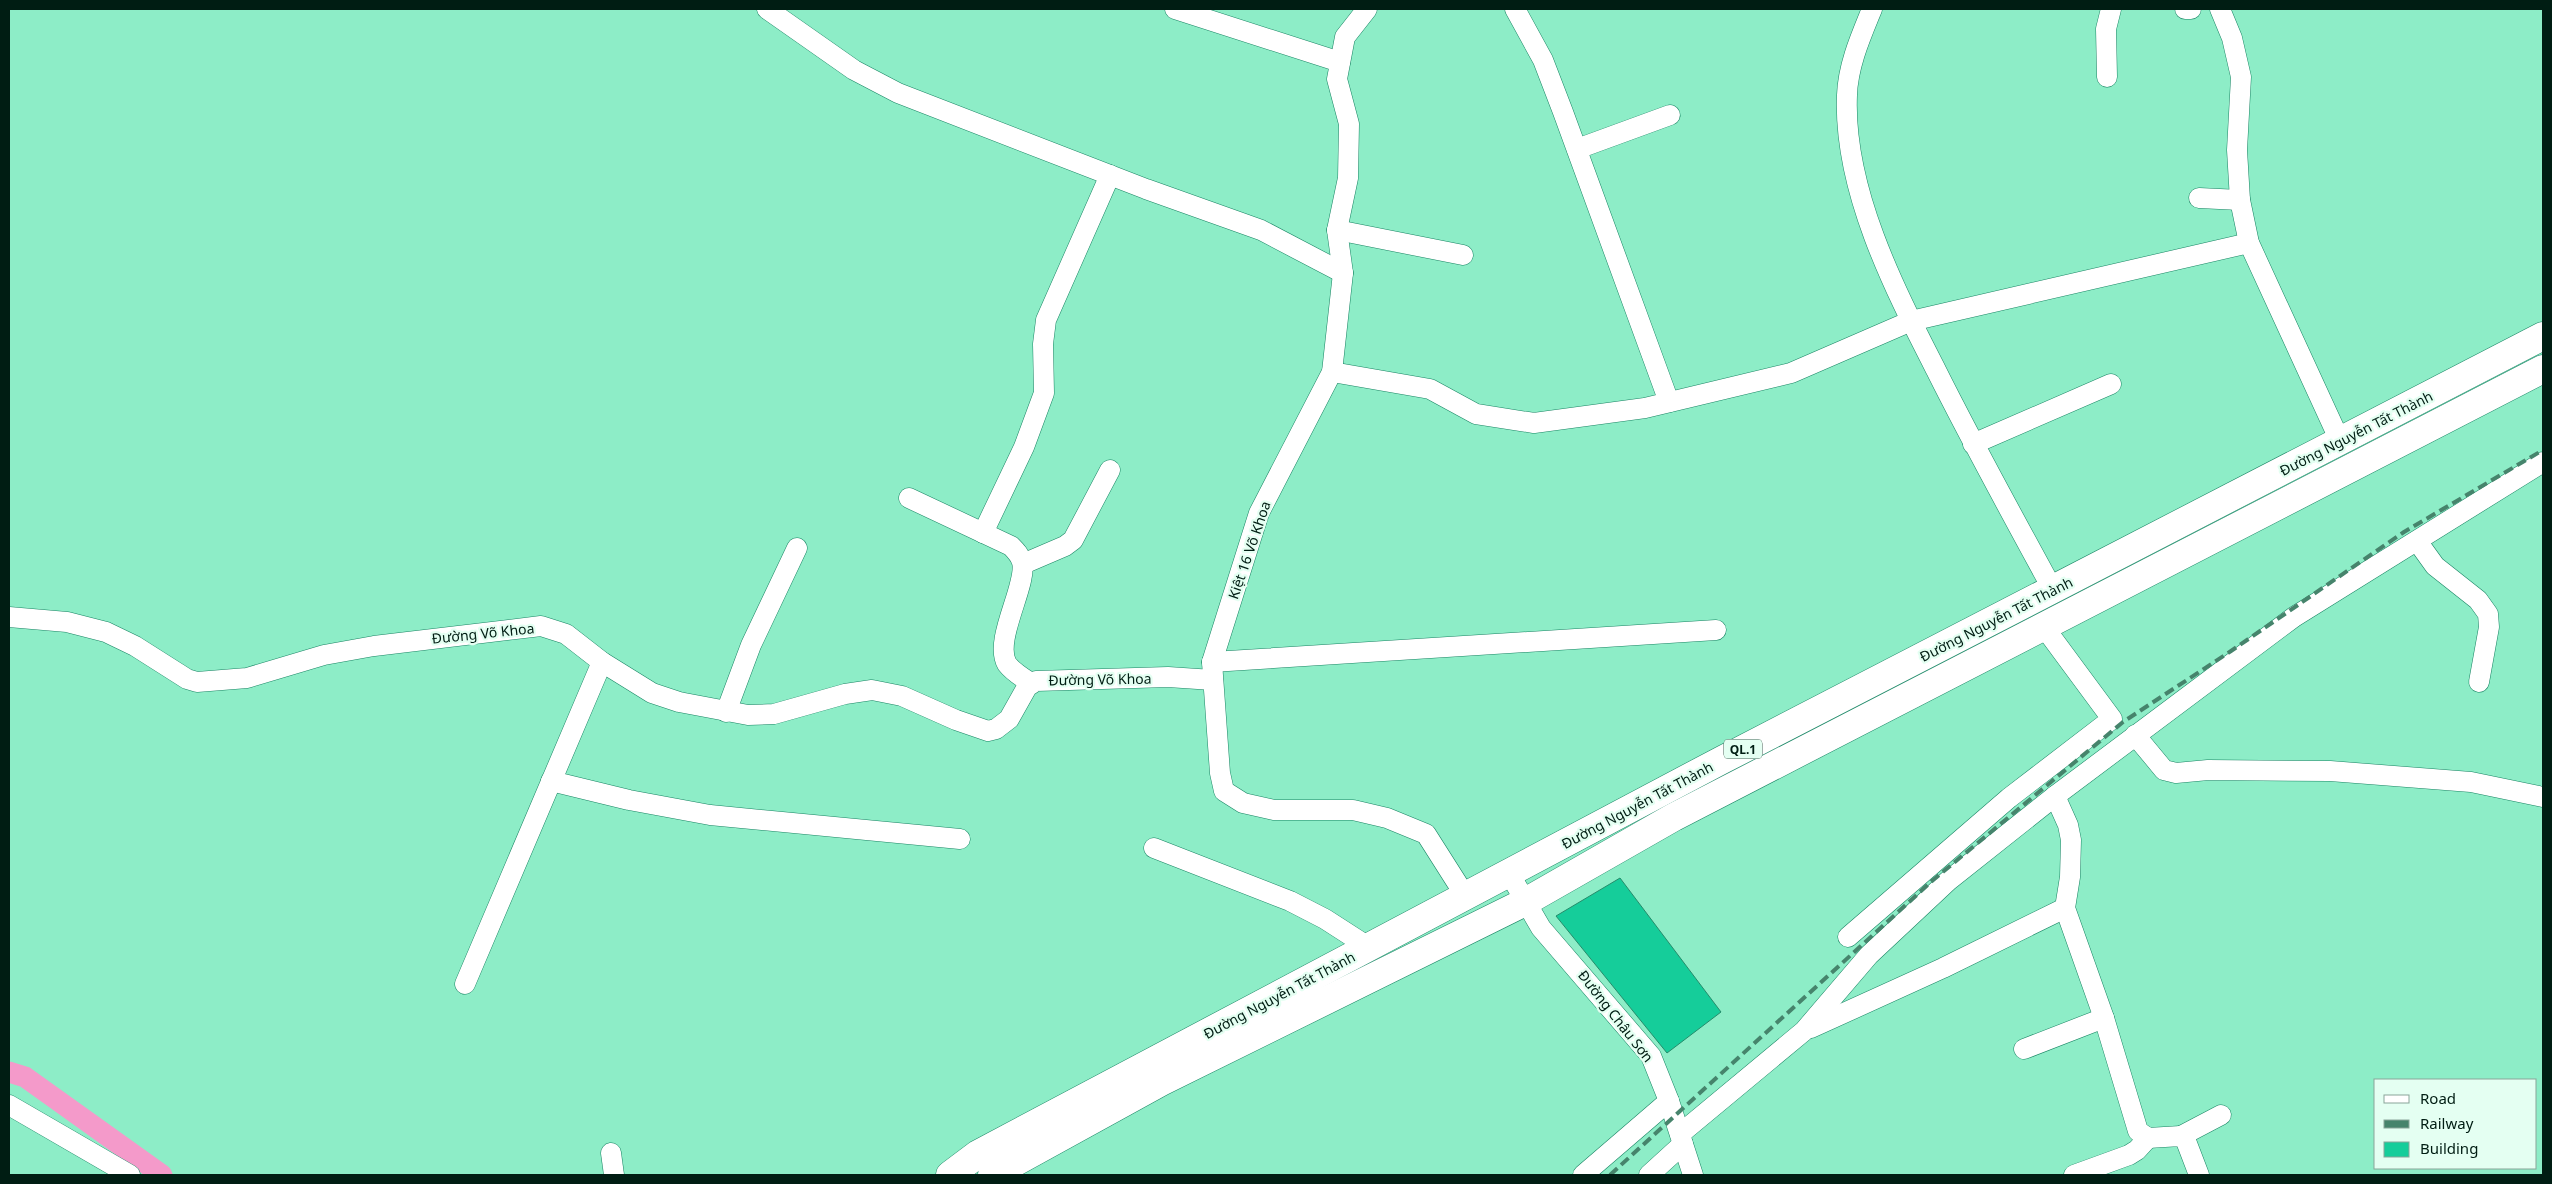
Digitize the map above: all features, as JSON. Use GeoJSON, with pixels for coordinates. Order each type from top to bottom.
{"type":"FeatureCollection","features":[{"type":"Feature","properties":{"kind":"main road","name":"Đường Nguyễn Tất Thành"},"geometry":{"type":"LineString","coordinates":[[950,1175],[978,1154],[1722,760],[2543,336]]}},
{"type":"Feature","properties":{"kind":"main road","name":"Đường Nguyễn Tất Thành"},"geometry":{"type":"LineString","coordinates":[[992,1175],[1162,1082],[1525,902],[1674,817],[2543,369]]}},
{"type":"Feature","properties":{"kind":"street"},"geometry":{"type":"LineString","coordinates":[[767,9],[854,70],[898,93],[1110,175],[1261,230],[1343,273]]}},
{"type":"Feature","properties":{"kind":"street"},"geometry":{"type":"LineString","coordinates":[[1175,9],[1340,62]]}},
{"type":"Feature","properties":{"kind":"street"},"geometry":{"type":"LineString","coordinates":[[1367,9],[1345,37],[1337,79],[1349,124],[1348,178],[1337,230],[1343,273],[1332,372],[1430,389],[1476,414],[1534,423],[1645,408],[1791,372],[1911,322],[2249,243]]}},
{"type":"Feature","properties":{"kind":"street"},"geometry":{"type":"LineString","coordinates":[[1514,9],[1542,60],[1577,149],[1669,402]]}},
{"type":"Feature","properties":{"kind":"street"},"geometry":{"type":"LineString","coordinates":[[1872,9],[1855,54],[1847,94],[1851,153],[1883,259],[1911,322],[1973,444],[2054,590]]}},
{"type":"Feature","properties":{"kind":"street"},"geometry":{"type":"LineString","coordinates":[[2107,77],[2106,29],[2111,9]]}},
{"type":"Feature","properties":{"kind":"street"},"geometry":{"type":"LineString","coordinates":[[2184,9],[2191,9]]}},
{"type":"Feature","properties":{"kind":"street"},"geometry":{"type":"LineString","coordinates":[[2220,9],[2232,38],[2241,77],[2237,150],[2240,200],[2249,243],[2340,441]]}},
{"type":"Feature","properties":{"kind":"street"},"geometry":{"type":"LineString","coordinates":[[1577,149],[1670,115]]}},
{"type":"Feature","properties":{"kind":"street"},"geometry":{"type":"LineString","coordinates":[[983,533],[1024,447],[1044,393],[1044,331],[1053,303],[1110,175]]}},
{"type":"Feature","properties":{"kind":"street"},"geometry":{"type":"LineString","coordinates":[[2198,198],[2240,200]]}},
{"type":"Feature","properties":{"kind":"street"},"geometry":{"type":"LineString","coordinates":[[1337,230],[1463,255]]}},
{"type":"Feature","properties":{"kind":"street","name":"Kiệt 16 Võ Khoa"},"geometry":{"type":"LineString","coordinates":[[1213,671],[1259,513],[1332,372]]}},
{"type":"Feature","properties":{"kind":"street"},"geometry":{"type":"LineString","coordinates":[[1973,444],[2111,384]]}},
{"type":"Feature","properties":{"kind":"street"},"geometry":{"type":"LineString","coordinates":[[1649,1175],[1682,1139],[1804,1031],[1869,955],[1948,881],[2055,796],[2294,617],[2543,462]]}},
{"type":"Feature","properties":{"kind":"street"},"geometry":{"type":"LineString","coordinates":[[1023,564],[1065,546],[1073,540],[1079,532],[1110,470]]}},
{"type":"Feature","properties":{"kind":"street"},"geometry":{"type":"LineString","coordinates":[[909,498],[1011,546],[1017,552],[1023,564],[1006,631],[1005,658],[1013,671],[1031,684]]}},
{"type":"Feature","properties":{"kind":"street"},"geometry":{"type":"LineString","coordinates":[[2417,541],[2435,566],[2478,600],[2488,614],[2489,627],[2479,682]]}},
{"type":"Feature","properties":{"kind":"street"},"geometry":{"type":"LineString","coordinates":[[726,712],[751,645],[797,548]]}},
{"type":"Feature","properties":{"kind":"street","name":"Đường Võ Khoa"},"geometry":{"type":"LineString","coordinates":[[9,617],[68,622],[106,632],[135,646],[187,679],[198,682],[246,678],[324,655],[374,646],[524,626],[541,626],[561,632],[577,641],[602,662],[652,693],[679,702],[726,712],[754,715],[774,714],[845,694],[872,690],[902,696],[956,720],[988,731],[996,729],[1009,719],[1031,684],[1046,680],[1159,678],[1213,671],[1716,630]]}},
{"type":"Feature","properties":{"kind":"street"},"geometry":{"type":"LineString","coordinates":[[1848,937],[2009,798],[2112,719],[2044,627]]}},
{"type":"Feature","properties":{"kind":"street"},"geometry":{"type":"LineString","coordinates":[[465,984],[602,662]]}},
{"type":"Feature","properties":{"kind":"street"},"geometry":{"type":"LineString","coordinates":[[1213,671],[1220,773],[1224,791],[1243,803],[1266,808],[1353,810],[1388,818],[1426,834],[1466,897]]}},
{"type":"Feature","properties":{"kind":"street"},"geometry":{"type":"LineString","coordinates":[[2135,735],[2164,770],[2176,773],[2208,770],[2330,771],[2471,782],[2543,797]]}},
{"type":"Feature","properties":{"kind":"street"},"geometry":{"type":"LineString","coordinates":[[552,780],[629,800],[710,815],[960,839]]}},
{"type":"Feature","properties":{"kind":"street"},"geometry":{"type":"LineString","coordinates":[[2055,796],[2068,825],[2071,840],[2070,877],[2064,908],[2104,1018],[2138,1131],[2148,1138],[2181,1136],[2221,1115]]}},
{"type":"Feature","properties":{"kind":"street"},"geometry":{"type":"LineString","coordinates":[[1154,848],[1290,901],[1325,919],[1370,948]]}},
{"type":"Feature","properties":{"kind":"street","name":"Đường Châu Sơn"},"geometry":{"type":"LineString","coordinates":[[1509,873],[1542,928],[1651,1056],[1669,1102],[1693,1175]]}},
{"type":"Feature","properties":{"kind":"street"},"geometry":{"type":"LineString","coordinates":[[1804,1031],[1943,968],[2064,908]]}},
{"type":"Feature","properties":{"kind":"street"},"geometry":{"type":"LineString","coordinates":[[2024,1049],[2104,1018]]}},
{"type":"Feature","properties":{"kind":"street"},"geometry":{"type":"LineString","coordinates":[[1583,1175],[1669,1102]]}},
{"type":"Feature","properties":{"kind":"street"},"geometry":{"type":"LineString","coordinates":[[9,1105],[130,1175]]}},
{"type":"Feature","properties":{"kind":"street"},"geometry":{"type":"LineString","coordinates":[[2181,1136],[2186,1141],[2199,1175]]}},
{"type":"Feature","properties":{"kind":"street"},"geometry":{"type":"LineString","coordinates":[[2074,1175],[2129,1155],[2137,1150],[2148,1138]]}},
{"type":"Feature","properties":{"kind":"street"},"geometry":{"type":"LineString","coordinates":[[611,1154],[614,1175]]}},
{"type":"Feature","properties":{"kind":"building"},"geometry":{"type":"Polygon","coordinates":[[[1620,878],[1721,1012],[1667,1053],[1556,916],[1620,878]]]}},
{"type":"Feature","properties":{"kind":"waterway"},"geometry":{"type":"LineString","coordinates":[[9,1072],[25,1077],[162,1175]]}},
{"type":"Feature","properties":{"kind":"railway"},"geometry":{"type":"LineString","coordinates":[[1610,1175],[1932,881],[2123,722],[2231,651],[2404,532],[2543,450]]}}]}
